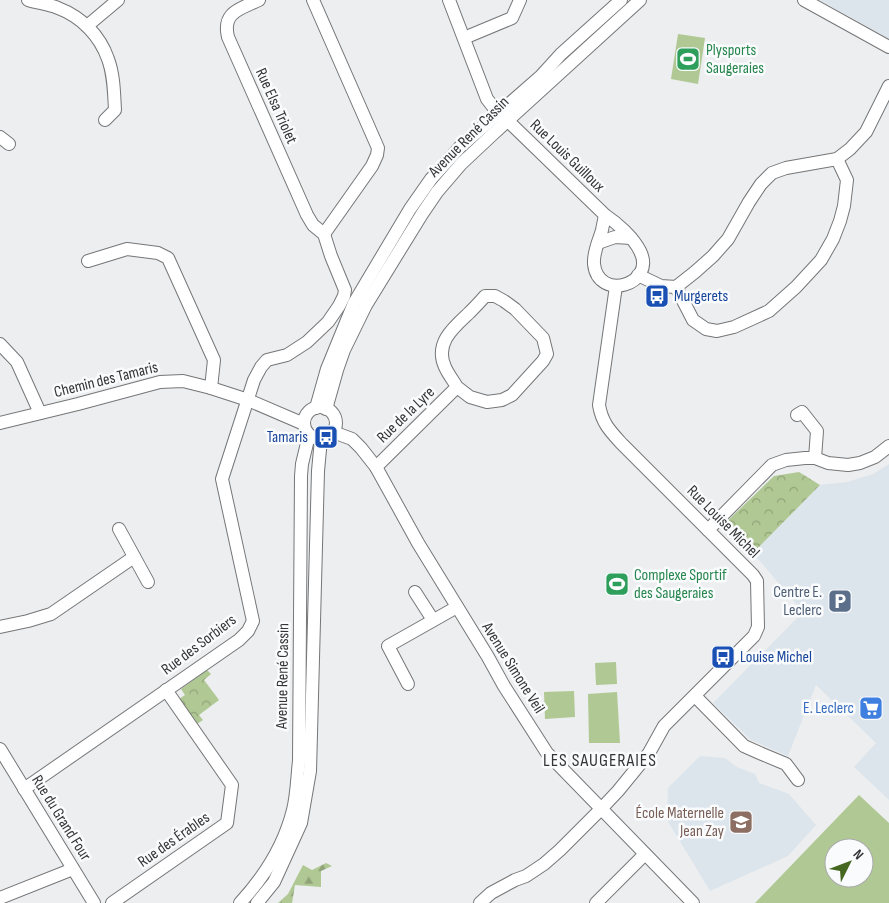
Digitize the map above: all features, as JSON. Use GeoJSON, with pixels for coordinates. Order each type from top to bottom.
{"type":"FeatureCollection","features":[{"type":"Feature","properties":{"kind":"street"},"geometry":{"type":"LineString","coordinates":[[28,0],[58,8],[80,19],[102,45],[109,60],[114,85],[115,110],[105,120]]}},
{"type":"Feature","properties":{"kind":"street"},"geometry":{"type":"LineString","coordinates":[[87,26],[118,0]]}},
{"type":"Feature","properties":{"kind":"street","name":"Rue Elsa Triolet"},"geometry":{"type":"LineString","coordinates":[[248,400],[254,380],[267,360],[287,355],[306,342],[328,322],[339,306],[345,290],[324,234],[313,224],[307,215],[228,37],[226,28],[228,18],[235,11],[259,0]]}},
{"type":"Feature","properties":{"kind":"street"},"geometry":{"type":"LineString","coordinates":[[313,0],[378,148],[372,166],[324,234]]}},
{"type":"Feature","properties":{"kind":"street","name":"Rue Louis Guilloux"},"geometry":{"type":"LineString","coordinates":[[449,0],[487,99],[502,117],[631,238]]}},
{"type":"Feature","properties":{"kind":"street"},"geometry":{"type":"LineString","coordinates":[[464,38],[512,18],[520,0]]}},
{"type":"Feature","properties":{"kind":"street","name":"Avenue René Cassin"},"geometry":{"type":"LineString","coordinates":[[502,117],[561,54],[621,0]]}},
{"type":"Feature","properties":{"kind":"street","name":"Avenue René Cassin"},"geometry":{"type":"LineString","coordinates":[[321,409],[327,369],[354,302],[410,209],[431,179],[460,146],[502,117],[640,0]]}},
{"type":"Feature","properties":{"kind":"street"},"geometry":{"type":"LineString","coordinates":[[804,0],[889,47]]}},
{"type":"Feature","properties":{"kind":"street"},"geometry":{"type":"LineString","coordinates":[[638,275],[661,286],[676,287],[708,260],[728,239],[761,184],[772,173],[786,168],[837,159],[850,149],[866,132],[885,104],[889,86]]}},
{"type":"Feature","properties":{"kind":"street"},"geometry":{"type":"LineString","coordinates":[[676,287],[693,320],[706,329],[717,331],[734,327],[769,311],[796,287],[821,260],[833,240],[844,206],[847,180],[837,159]]}},
{"type":"Feature","properties":{"kind":"street","name":"Rue Louis Guilloux"},"geometry":{"type":"LineString","coordinates":[[598,243],[605,215]]}},
{"type":"Feature","properties":{"kind":"street"},"geometry":{"type":"LineString","coordinates":[[615,237],[631,238],[641,252],[642,268],[634,280],[628,284],[616,286],[608,284],[597,273],[594,265],[598,243],[615,237]]}},
{"type":"Feature","properties":{"kind":"street"},"geometry":{"type":"LineString","coordinates":[[88,261],[126,249],[158,253],[168,258],[214,360],[211,388]]}},
{"type":"Feature","properties":{"kind":"street","name":"Rue Louise Michel"},"geometry":{"type":"LineString","coordinates":[[480,903],[491,893],[526,876],[544,864],[601,809],[649,753],[664,726],[754,636],[758,627],[757,581],[753,575],[610,432],[601,416],[600,396],[616,286]]}},
{"type":"Feature","properties":{"kind":"street","name":"Rue de la Lyre"},"geometry":{"type":"LineString","coordinates":[[485,296],[495,296],[504,301],[515,309],[543,338],[547,354],[543,361],[512,395],[502,400],[487,402],[470,397],[457,387],[444,365],[443,343],[449,332],[485,296]]}},
{"type":"Feature","properties":{"kind":"street"},"geometry":{"type":"LineString","coordinates":[[0,344],[17,362],[40,413]]}},
{"type":"Feature","properties":{"kind":"street","name":"Chemin des Tamaris"},"geometry":{"type":"LineString","coordinates":[[0,423],[160,382],[184,381],[248,400],[311,433]]}},
{"type":"Feature","properties":{"kind":"street","name":"Rue de la Lyre"},"geometry":{"type":"LineString","coordinates":[[376,466],[457,387]]}},
{"type":"Feature","properties":{"kind":"street","name":"Rue des Sorbiers"},"geometry":{"type":"LineString","coordinates":[[24,789],[239,640],[248,631],[253,621],[222,479],[248,400]]}},
{"type":"Feature","properties":{"kind":"street"},"geometry":{"type":"LineString","coordinates":[[321,409],[331,412],[336,422],[333,432],[326,438],[311,433],[307,414],[321,409]]}},
{"type":"Feature","properties":{"kind":"street"},"geometry":{"type":"LineString","coordinates":[[797,415],[802,412],[817,430],[815,458]]}},
{"type":"Feature","properties":{"kind":"street","name":"Avenue Simone Veil"},"geometry":{"type":"LineString","coordinates":[[333,432],[352,439],[376,466],[418,544],[547,753],[693,903]]}},
{"type":"Feature","properties":{"kind":"street","name":"Avenue René Cassin"},"geometry":{"type":"LineString","coordinates":[[240,903],[264,875],[287,830],[293,810],[298,761],[301,476],[302,464],[311,433]]}},
{"type":"Feature","properties":{"kind":"street","name":"Avenue René Cassin"},"geometry":{"type":"LineString","coordinates":[[257,903],[274,882],[302,823],[308,793],[318,471],[311,433]]}},
{"type":"Feature","properties":{"kind":"street"},"geometry":{"type":"LineString","coordinates":[[708,530],[772,466],[786,460],[805,458],[815,458],[828,463],[848,465],[860,463],[875,457],[889,446]]}},
{"type":"Feature","properties":{"kind":"street"},"geometry":{"type":"LineString","coordinates":[[119,529],[148,582]]}},
{"type":"Feature","properties":{"kind":"street"},"geometry":{"type":"LineString","coordinates":[[0,626],[28,621],[51,614],[134,557]]}},
{"type":"Feature","properties":{"kind":"street"},"geometry":{"type":"LineString","coordinates":[[415,592],[433,620]]}},
{"type":"Feature","properties":{"kind":"street"},"geometry":{"type":"LineString","coordinates":[[408,684],[388,646],[457,607]]}},
{"type":"Feature","properties":{"kind":"street","name":"Rue des Érables"},"geometry":{"type":"LineString","coordinates":[[112,903],[227,823],[232,785],[166,690]]}},
{"type":"Feature","properties":{"kind":"street"},"geometry":{"type":"LineString","coordinates":[[695,696],[744,746],[786,764],[798,780]]}},
{"type":"Feature","properties":{"kind":"street","name":"Rue du Grand Four"},"geometry":{"type":"LineString","coordinates":[[0,749],[94,903]]}},
{"type":"Feature","properties":{"kind":"street"},"geometry":{"type":"LineString","coordinates":[[596,903],[645,854]]}},
{"type":"Feature","properties":{"kind":"street"},"geometry":{"type":"LineString","coordinates":[[0,898],[73,869]]}},
{"type":"Feature","properties":{"kind":"shaded area"},"geometry":{"type":"Polygon","coordinates":[[[820,0],[889,0],[889,39],[820,0]]]}},
{"type":"Feature","properties":{"kind":"shaded area","name":"Centre E. Leclerc"},"geometry":{"type":"Polygon","coordinates":[[[889,464],[889,800],[854,767],[876,743],[816,685],[788,756],[751,740],[713,703],[803,612],[753,553],[820,485],[847,482],[873,474],[889,464]]]}},
{"type":"Feature","properties":{"kind":"shaded area","name":"École Maternelle Jean Zay"},"geometry":{"type":"Polygon","coordinates":[[[700,756],[725,758],[737,767],[755,774],[759,783],[789,794],[816,825],[788,856],[710,891],[667,820],[668,788],[700,756]]]}},
{"type":"Feature","properties":{"kind":"green space","name":"Plysports Saugeraies"},"geometry":{"type":"Polygon","coordinates":[[[678,34],[705,38],[698,84],[671,79],[678,34]]]}},
{"type":"Feature","properties":{"kind":"green space"},"geometry":{"type":"Polygon","coordinates":[[[799,472],[820,485],[753,553],[720,528],[774,476],[799,472]]]}},
{"type":"Feature","properties":{"kind":"green space"},"geometry":{"type":"Polygon","coordinates":[[[616,662],[617,684],[596,685],[595,663],[616,662]]]}},
{"type":"Feature","properties":{"kind":"green space"},"geometry":{"type":"Polygon","coordinates":[[[207,670],[211,674],[204,680],[219,700],[199,715],[203,720],[197,724],[179,699],[185,695],[181,689],[207,670]]]}},
{"type":"Feature","properties":{"kind":"green space"},"geometry":{"type":"Polygon","coordinates":[[[574,691],[575,717],[545,719],[544,692],[574,691]]]}},
{"type":"Feature","properties":{"kind":"green space"},"geometry":{"type":"Polygon","coordinates":[[[617,692],[620,743],[589,743],[588,694],[617,692]]]}},
{"type":"Feature","properties":{"kind":"green space"},"geometry":{"type":"Polygon","coordinates":[[[859,795],[889,823],[889,903],[755,903],[859,795]]]}},
{"type":"Feature","properties":{"kind":"green space"},"geometry":{"type":"Polygon","coordinates":[[[326,863],[332,866],[321,871],[321,887],[295,885],[292,903],[278,903],[288,894],[303,865],[312,870],[326,863]]]}},
{"type":"Feature","properties":{"kind":"place","name":"Plysports Saugeraies"},"geometry":{"type":"Point","coordinates":[688,59]}},
{"type":"Feature","properties":{"kind":"place","name":"Murgerets"},"geometry":{"type":"Point","coordinates":[657,296]}},
{"type":"Feature","properties":{"kind":"place","name":"Tamaris"},"geometry":{"type":"Point","coordinates":[326,437]}},
{"type":"Feature","properties":{"kind":"place","name":"Complexe Sportif des Saugeraies"},"geometry":{"type":"Point","coordinates":[617,584]}},
{"type":"Feature","properties":{"kind":"place","name":"Centre E. Leclerc"},"geometry":{"type":"Point","coordinates":[840,601]}},
{"type":"Feature","properties":{"kind":"place","name":"Louise Michel"},"geometry":{"type":"Point","coordinates":[723,657]}},
{"type":"Feature","properties":{"kind":"place","name":"E. Leclerc"},"geometry":{"type":"Point","coordinates":[871,708]}},
{"type":"Feature","properties":{"kind":"place","name":"École Maternelle Jean Zay"},"geometry":{"type":"Point","coordinates":[741,822]}},
{"type":"Feature","properties":{"kind":"district","name":"LES SAUGERAIES"},"geometry":{"type":"Point","coordinates":[600,760]}}]}
